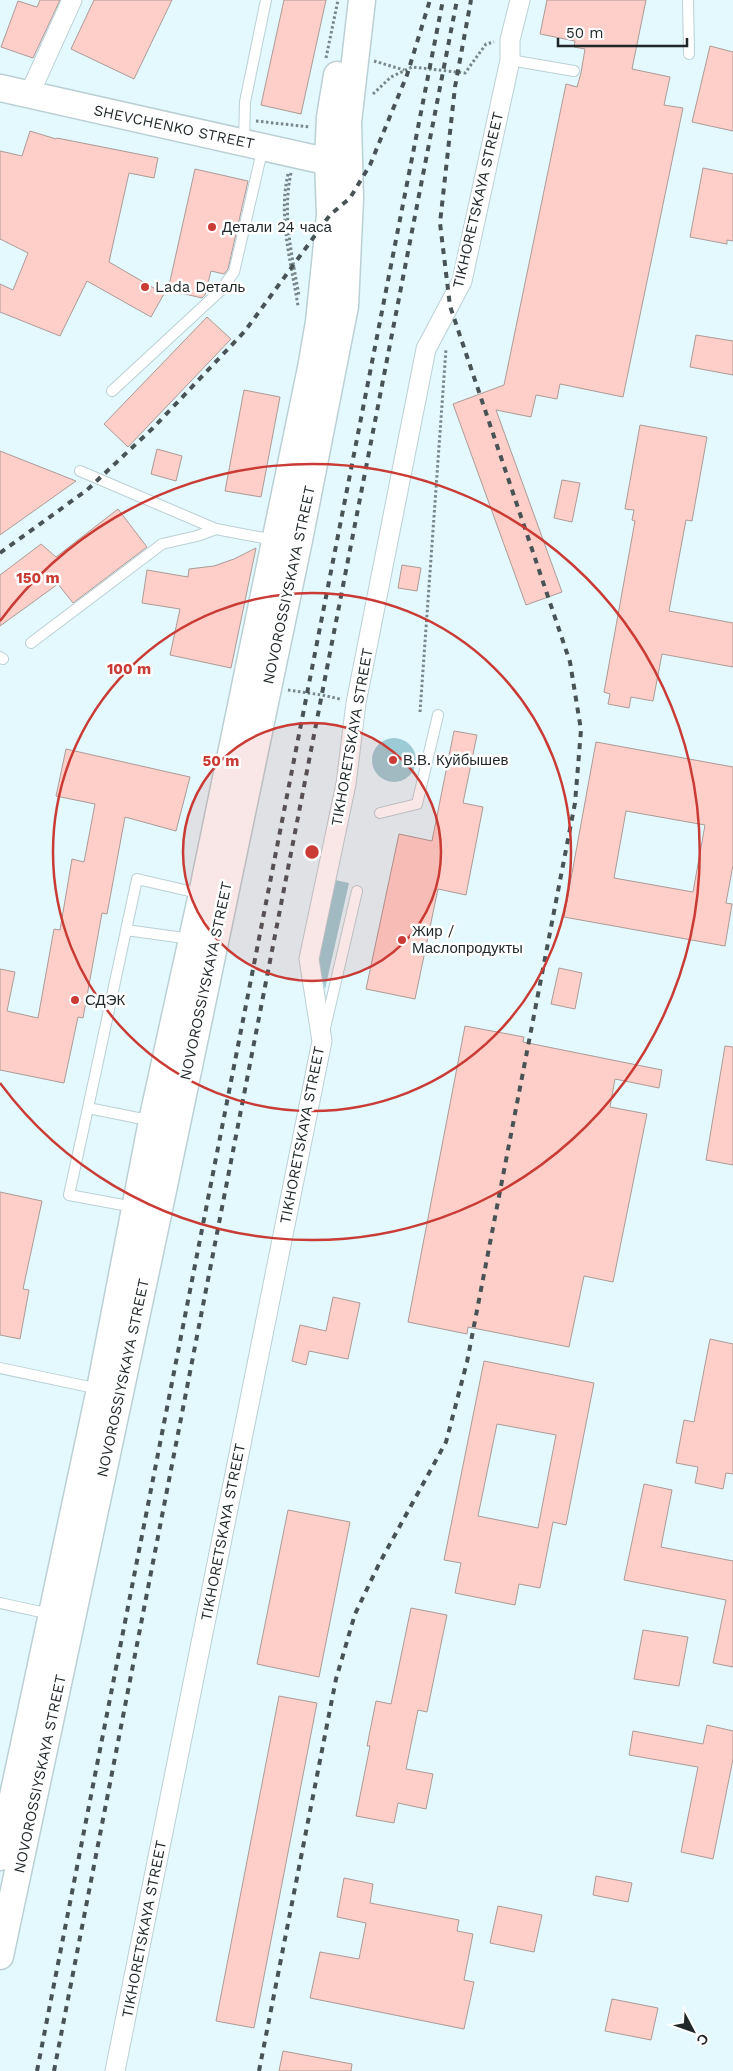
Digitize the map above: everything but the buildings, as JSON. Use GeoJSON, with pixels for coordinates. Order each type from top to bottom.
{"type":"FeatureCollection","features":[{"type":"Feature","properties":{"kind":"main road","name":"NOVOROSSIYSKAYA STREET"},"geometry":{"type":"LineString","coordinates":[[0,1956],[164,1124],[299,540],[345,306],[349,240],[330,117],[350,0]]}},
{"type":"Feature","properties":{"kind":"main road","name":"NOVOROSSIYSKAYA STREET"},"geometry":{"type":"LineString","coordinates":[[0,1857],[11,1775],[110,1391],[135,1207],[164,1124],[192,940],[319,322],[330,215],[338,164],[348,122],[362,0]]}},
{"type":"Feature","properties":{"kind":"main road","name":"SHEVCHENKO STREET"},"geometry":{"type":"LineString","coordinates":[[0,88],[338,164]]}},
{"type":"Feature","properties":{"kind":"street"},"geometry":{"type":"LineString","coordinates":[[29,95],[72,0]]}},
{"type":"Feature","properties":{"kind":"street","name":"TIKHORETSKAYA STREET"},"geometry":{"type":"LineString","coordinates":[[115,2071],[322,1041],[308,959],[346,784],[356,703],[426,349],[462,281],[510,60],[510,40],[520,0]]}},
{"type":"Feature","properties":{"kind":"lane"},"geometry":{"type":"LineString","coordinates":[[112,391],[220,291],[234,272],[254,144],[245,102],[266,0]]}},
{"type":"Feature","properties":{"kind":"lane"},"geometry":{"type":"LineString","coordinates":[[688,0],[689,54]]}},
{"type":"Feature","properties":{"kind":"lane"},"geometry":{"type":"LineString","coordinates":[[510,60],[574,71]]}},
{"type":"Feature","properties":{"kind":"lane"},"geometry":{"type":"LineString","coordinates":[[80,471],[216,529],[274,540]]}},
{"type":"Feature","properties":{"kind":"lane"},"geometry":{"type":"LineString","coordinates":[[31,643],[162,544],[216,529]]}},
{"type":"Feature","properties":{"kind":"lane"},"geometry":{"type":"LineString","coordinates":[[380,813],[417,804],[438,715]]}},
{"type":"Feature","properties":{"kind":"lane"},"geometry":{"type":"LineString","coordinates":[[135,1207],[69,1196],[136,879],[202,894]]}},
{"type":"Feature","properties":{"kind":"lane"},"geometry":{"type":"LineString","coordinates":[[322,1041],[357,891]]}},
{"type":"Feature","properties":{"kind":"lane"},"geometry":{"type":"LineString","coordinates":[[126,930],[192,940]]}},
{"type":"Feature","properties":{"kind":"lane"},"geometry":{"type":"LineString","coordinates":[[88,1108],[164,1124]]}},
{"type":"Feature","properties":{"kind":"lane"},"geometry":{"type":"LineString","coordinates":[[0,1368],[110,1391]]}},
{"type":"Feature","properties":{"kind":"lane"},"geometry":{"type":"LineString","coordinates":[[0,1603],[51,1614]]}},
{"type":"Feature","properties":{"kind":"path"},"geometry":{"type":"LineString","coordinates":[[369,102],[373,94],[391,78],[412,66],[465,73],[486,44],[510,40]]}},
{"type":"Feature","properties":{"kind":"path"},"geometry":{"type":"LineString","coordinates":[[420,712],[446,349],[450,342]]}},
{"type":"Feature","properties":{"kind":"shaded area"},"geometry":{"type":"Polygon","coordinates":[[[398,738],[410,744],[415,751],[415,769],[410,776],[403,781],[390,782],[382,779],[375,772],[372,756],[375,748],[382,741],[398,738]]]}},
{"type":"Feature","properties":{"kind":"shaded area"},"geometry":{"type":"Polygon","coordinates":[[[335,880],[349,883],[325,989],[317,966],[324,921],[335,880]]]}},
{"type":"Feature","properties":{"kind":"railway"},"geometry":{"type":"LineString","coordinates":[[0,553],[87,490],[153,428],[245,331],[330,215],[350,198],[370,165],[407,75],[430,0]]}},
{"type":"Feature","properties":{"kind":"railway"},"geometry":{"type":"LineString","coordinates":[[37,2071],[443,0]]}},
{"type":"Feature","properties":{"kind":"railway"},"geometry":{"type":"LineString","coordinates":[[54,2071],[457,0]]}},
{"type":"Feature","properties":{"kind":"railway"},"geometry":{"type":"LineString","coordinates":[[259,2071],[336,1679],[355,1614],[379,1564],[446,1442],[467,1362],[575,803],[581,730],[570,662],[450,306],[440,223],[455,87],[471,0]]}},
{"type":"Feature","properties":{"kind":"place","name":"Детали 24 часа"},"geometry":{"type":"Point","coordinates":[212,227]}},
{"type":"Feature","properties":{"kind":"place","name":"Lada Dеталь"},"geometry":{"type":"Point","coordinates":[145,287]}},
{"type":"Feature","properties":{"kind":"place","name":"В.В. Куйбышев"},"geometry":{"type":"Point","coordinates":[393,760]}},
{"type":"Feature","properties":{"kind":"place","name":"Жир / Маслопродукты"},"geometry":{"type":"Point","coordinates":[402,940]}},
{"type":"Feature","properties":{"kind":"place","name":"СДЭК"},"geometry":{"type":"Point","coordinates":[75,1000]}}]}
